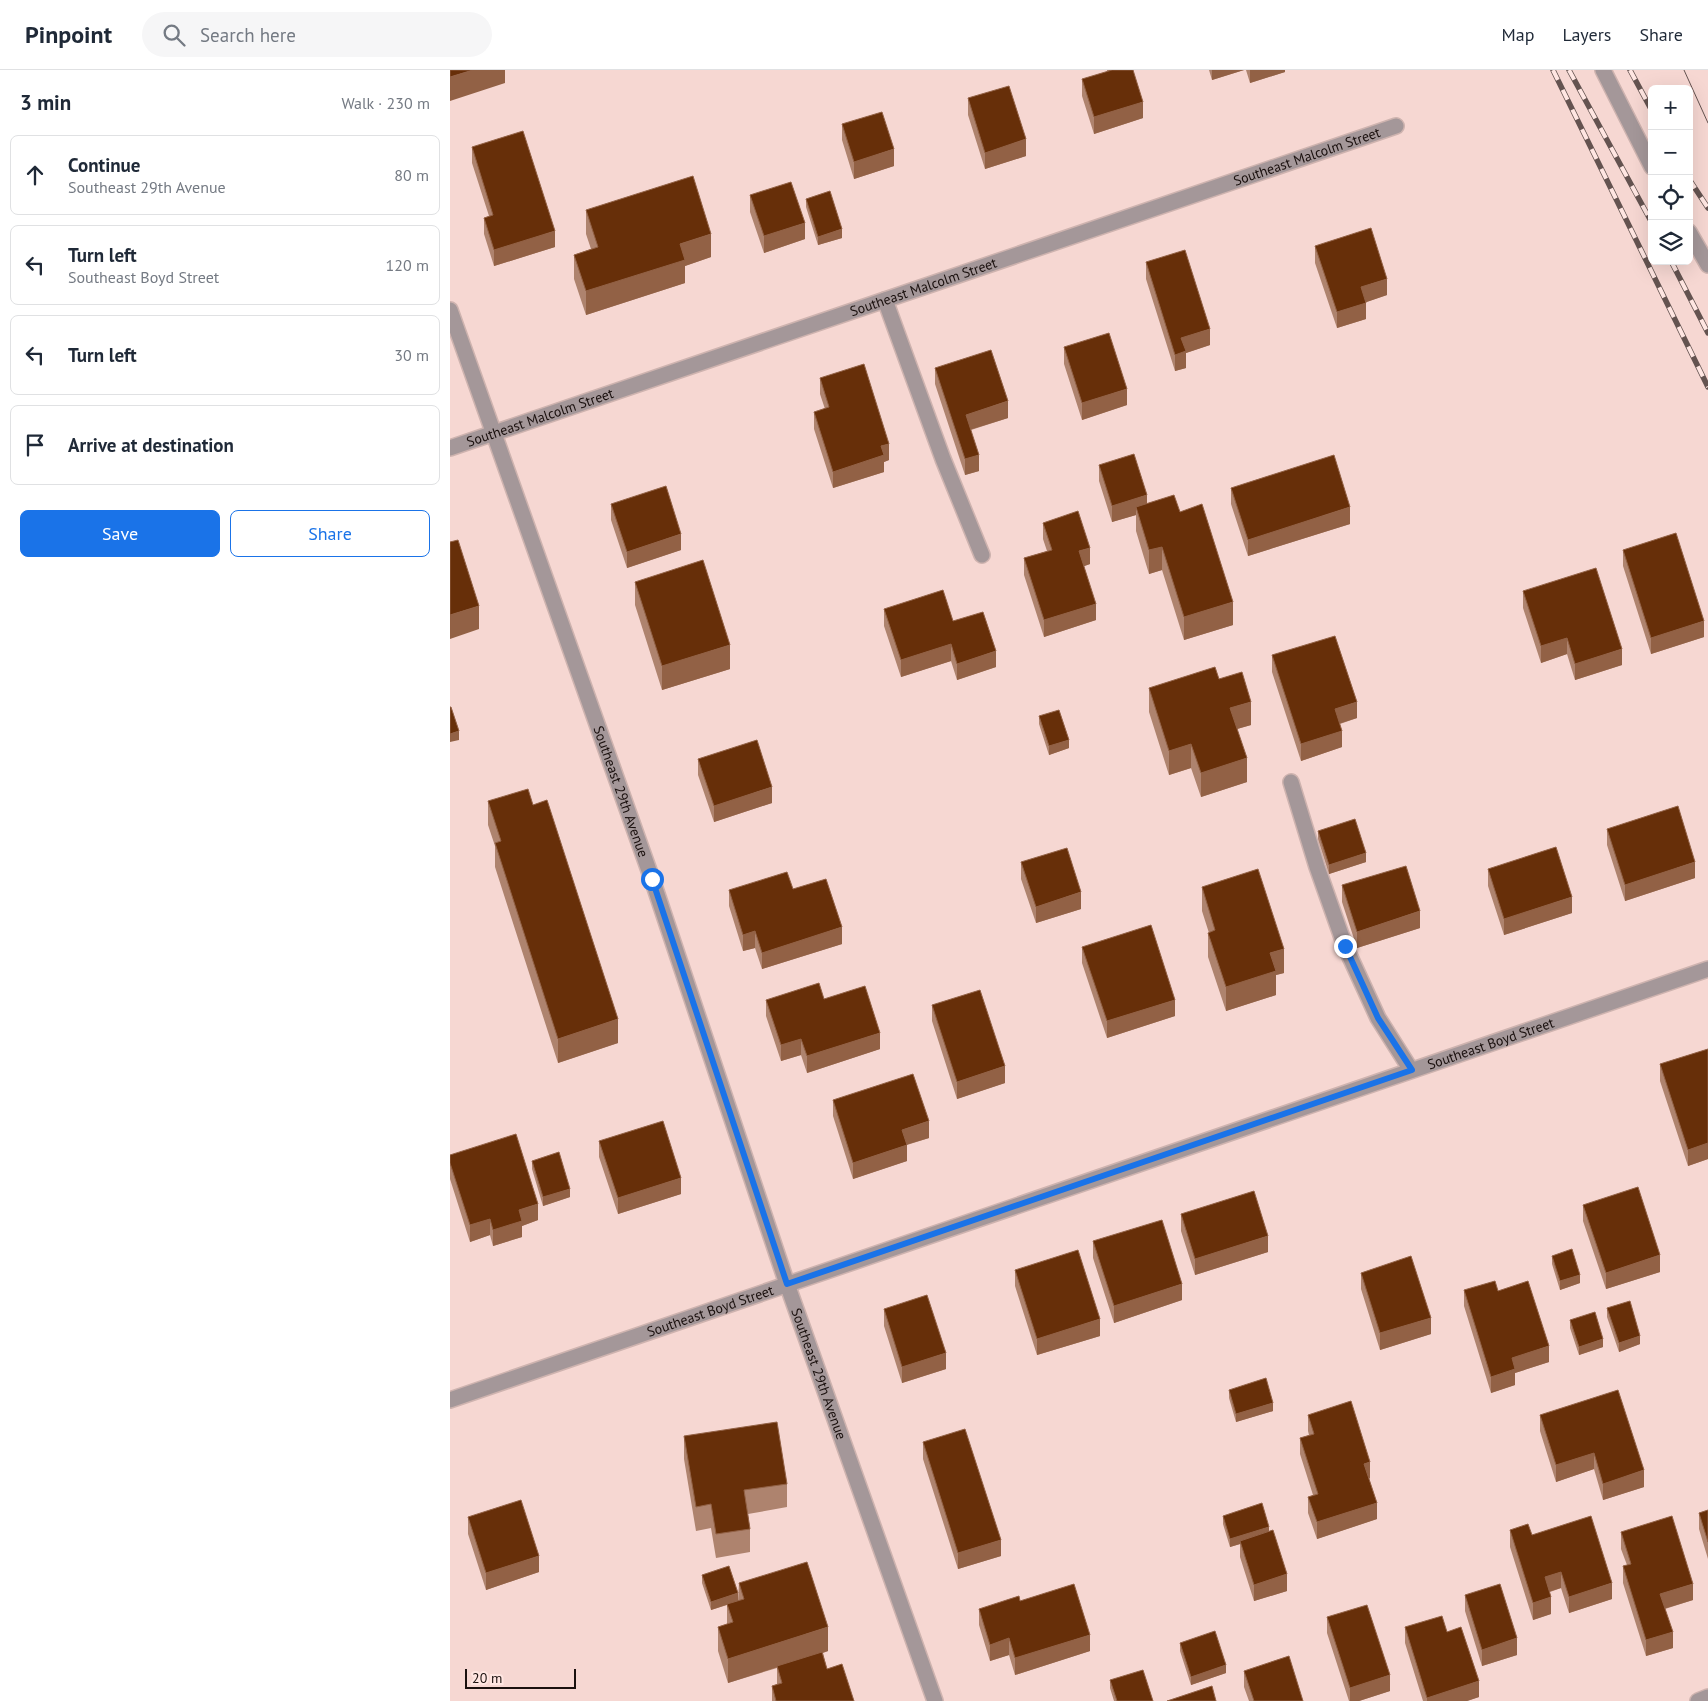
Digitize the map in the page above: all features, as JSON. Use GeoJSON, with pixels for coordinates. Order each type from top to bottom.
{"type":"FeatureCollection","features":[{"type":"Feature","properties":{"kind":"street"},"geometry":{"type":"LineString","coordinates":[[1602,70],[1648,159]]}},
{"type":"Feature","properties":{"kind":"street","name":"Southeast Malcolm Street"},"geometry":{"type":"LineString","coordinates":[[450,448],[1396,126]]}},
{"type":"Feature","properties":{"kind":"street"},"geometry":{"type":"LineString","coordinates":[[1693,239],[1708,265]]}},
{"type":"Feature","properties":{"kind":"street"},"geometry":{"type":"LineString","coordinates":[[885,300],[943,459],[982,555]]}},
{"type":"Feature","properties":{"kind":"street","name":"Southeast 29th Avenue"},"geometry":{"type":"LineString","coordinates":[[450,310],[652,879],[787,1284],[935,1701]]}},
{"type":"Feature","properties":{"kind":"street"},"geometry":{"type":"LineString","coordinates":[[1291,782],[1317,867],[1345,946],[1378,1018],[1412,1070]]}},
{"type":"Feature","properties":{"kind":"street","name":"Southeast Boyd Street"},"geometry":{"type":"LineString","coordinates":[[450,1400],[1708,969]]}},
{"type":"Feature","properties":{"kind":"street"},"geometry":{"type":"LineString","coordinates":[[1698,1701],[1708,1697]]}},
{"type":"Feature","properties":{"kind":"building"},"geometry":{"type":"Polygon","coordinates":[[[450,70],[473,70],[450,77],[450,70]]]}},
{"type":"Feature","properties":{"kind":"building"},"geometry":{"type":"Polygon","coordinates":[[[1112,70],[1133,70],[1143,102],[1094,117],[1082,79],[1112,70]]]}},
{"type":"Feature","properties":{"kind":"building"},"geometry":{"type":"Polygon","coordinates":[[[1009,86],[1026,139],[985,153],[968,98],[1009,86]]]}},
{"type":"Feature","properties":{"kind":"building"},"geometry":{"type":"Polygon","coordinates":[[[882,112],[894,149],[854,162],[842,124],[882,112]]]}},
{"type":"Feature","properties":{"kind":"building"},"geometry":{"type":"Polygon","coordinates":[[[523,131],[555,231],[494,250],[484,218],[493,215],[472,147],[523,131]]]}},
{"type":"Feature","properties":{"kind":"building"},"geometry":{"type":"Polygon","coordinates":[[[693,176],[711,234],[680,244],[685,260],[586,291],[574,255],[598,247],[586,210],[693,176]]]}},
{"type":"Feature","properties":{"kind":"building"},"geometry":{"type":"Polygon","coordinates":[[[791,182],[805,223],[764,236],[750,195],[791,182]]]}},
{"type":"Feature","properties":{"kind":"building"},"geometry":{"type":"Polygon","coordinates":[[[830,191],[842,229],[818,237],[806,199],[830,191]]]}},
{"type":"Feature","properties":{"kind":"building"},"geometry":{"type":"Polygon","coordinates":[[[1371,228],[1387,279],[1361,287],[1366,303],[1337,312],[1315,246],[1371,228]]]}},
{"type":"Feature","properties":{"kind":"building"},"geometry":{"type":"Polygon","coordinates":[[[1185,250],[1210,329],[1181,338],[1186,351],[1175,355],[1146,262],[1185,250]]]}},
{"type":"Feature","properties":{"kind":"building"},"geometry":{"type":"Polygon","coordinates":[[[1109,333],[1127,389],[1082,403],[1064,347],[1109,333]]]}},
{"type":"Feature","properties":{"kind":"building"},"geometry":{"type":"Polygon","coordinates":[[[991,350],[1008,401],[966,415],[979,455],[965,459],[935,368],[991,350]]]}},
{"type":"Feature","properties":{"kind":"building"},"geometry":{"type":"Polygon","coordinates":[[[864,364],[889,444],[881,446],[884,455],[833,472],[814,412],[829,407],[820,378],[864,364]]]}},
{"type":"Feature","properties":{"kind":"building"},"geometry":{"type":"Polygon","coordinates":[[[1134,454],[1147,495],[1112,506],[1099,465],[1134,454]]]}},
{"type":"Feature","properties":{"kind":"building"},"geometry":{"type":"Polygon","coordinates":[[[1334,455],[1350,507],[1248,540],[1231,488],[1334,455]]]}},
{"type":"Feature","properties":{"kind":"building"},"geometry":{"type":"Polygon","coordinates":[[[666,486],[681,534],[627,552],[611,504],[666,486]]]}},
{"type":"Feature","properties":{"kind":"building"},"geometry":{"type":"Polygon","coordinates":[[[1174,495],[1180,512],[1202,504],[1233,602],[1184,617],[1162,547],[1149,550],[1136,507],[1174,495]]]}},
{"type":"Feature","properties":{"kind":"building"},"geometry":{"type":"Polygon","coordinates":[[[1078,511],[1090,548],[1079,551],[1096,604],[1044,620],[1024,558],[1052,550],[1043,523],[1078,511]]]}},
{"type":"Feature","properties":{"kind":"building"},"geometry":{"type":"Polygon","coordinates":[[[1676,533],[1704,621],[1651,638],[1623,550],[1676,533]]]}},
{"type":"Feature","properties":{"kind":"building"},"geometry":{"type":"Polygon","coordinates":[[[458,540],[479,606],[450,615],[450,542],[458,540]]]}},
{"type":"Feature","properties":{"kind":"building"},"geometry":{"type":"Polygon","coordinates":[[[703,560],[730,645],[662,666],[635,582],[703,560]]]}},
{"type":"Feature","properties":{"kind":"building"},"geometry":{"type":"Polygon","coordinates":[[[1596,568],[1622,649],[1575,664],[1567,638],[1541,646],[1523,591],[1596,568]]]}},
{"type":"Feature","properties":{"kind":"building"},"geometry":{"type":"Polygon","coordinates":[[[943,590],[953,621],[983,612],[996,651],[957,664],[951,644],[901,660],[884,609],[943,590]]]}},
{"type":"Feature","properties":{"kind":"building"},"geometry":{"type":"Polygon","coordinates":[[[1335,636],[1357,702],[1335,709],[1342,731],[1301,744],[1272,655],[1335,636]]]}},
{"type":"Feature","properties":{"kind":"building"},"geometry":{"type":"Polygon","coordinates":[[[1215,667],[1219,679],[1242,672],[1251,702],[1230,708],[1247,758],[1201,773],[1191,744],[1169,751],[1149,688],[1215,667]]]}},
{"type":"Feature","properties":{"kind":"building"},"geometry":{"type":"Polygon","coordinates":[[[450,707],[459,731],[450,734],[450,707]]]}},
{"type":"Feature","properties":{"kind":"building"},"geometry":{"type":"Polygon","coordinates":[[[1059,710],[1069,740],[1049,746],[1039,716],[1059,710]]]}},
{"type":"Feature","properties":{"kind":"building"},"geometry":{"type":"Polygon","coordinates":[[[757,740],[772,787],[714,806],[698,759],[757,740]]]}},
{"type":"Feature","properties":{"kind":"building"},"geometry":{"type":"Polygon","coordinates":[[[528,789],[533,805],[547,800],[618,1019],[558,1039],[495,843],[501,841],[488,801],[528,789]]]}},
{"type":"Feature","properties":{"kind":"building"},"geometry":{"type":"Polygon","coordinates":[[[1678,806],[1695,862],[1625,885],[1607,829],[1678,806]]]}},
{"type":"Feature","properties":{"kind":"building"},"geometry":{"type":"Polygon","coordinates":[[[1355,819],[1366,853],[1329,865],[1318,831],[1355,819]]]}},
{"type":"Feature","properties":{"kind":"building"},"geometry":{"type":"Polygon","coordinates":[[[1556,847],[1572,897],[1504,919],[1488,869],[1556,847]]]}},
{"type":"Feature","properties":{"kind":"building"},"geometry":{"type":"Polygon","coordinates":[[[1067,848],[1081,892],[1036,907],[1021,862],[1067,848]]]}},
{"type":"Feature","properties":{"kind":"building"},"geometry":{"type":"Polygon","coordinates":[[[1406,866],[1420,911],[1357,932],[1342,885],[1406,866]]]}},
{"type":"Feature","properties":{"kind":"building"},"geometry":{"type":"Polygon","coordinates":[[[1258,869],[1284,949],[1270,953],[1276,971],[1226,987],[1208,933],[1215,930],[1202,887],[1258,869]]]}},
{"type":"Feature","properties":{"kind":"building"},"geometry":{"type":"Polygon","coordinates":[[[787,872],[793,889],[826,879],[842,927],[762,953],[755,931],[743,935],[729,890],[787,872]]]}},
{"type":"Feature","properties":{"kind":"building"},"geometry":{"type":"Polygon","coordinates":[[[1151,925],[1175,1000],[1107,1021],[1082,947],[1151,925]]]}},
{"type":"Feature","properties":{"kind":"building"},"geometry":{"type":"Polygon","coordinates":[[[819,983],[824,999],[865,986],[880,1033],[807,1056],[801,1039],[781,1045],[766,1000],[819,983]]]}},
{"type":"Feature","properties":{"kind":"building"},"geometry":{"type":"Polygon","coordinates":[[[980,990],[1005,1066],[957,1082],[932,1005],[980,990]]]}},
{"type":"Feature","properties":{"kind":"building"},"geometry":{"type":"Polygon","coordinates":[[[1708,1049],[1708,1143],[1688,1150],[1660,1064],[1708,1049]]]}},
{"type":"Feature","properties":{"kind":"building"},"geometry":{"type":"Polygon","coordinates":[[[913,1074],[929,1121],[902,1130],[907,1145],[853,1163],[833,1100],[913,1074]]]}},
{"type":"Feature","properties":{"kind":"building"},"geometry":{"type":"Polygon","coordinates":[[[663,1121],[681,1178],[618,1198],[599,1141],[663,1121]]]}},
{"type":"Feature","properties":{"kind":"building"},"geometry":{"type":"Polygon","coordinates":[[[516,1134],[538,1204],[519,1210],[522,1221],[493,1230],[490,1219],[470,1225],[450,1163],[450,1155],[516,1134]]]}},
{"type":"Feature","properties":{"kind":"building"},"geometry":{"type":"Polygon","coordinates":[[[559,1152],[570,1189],[543,1197],[532,1161],[559,1152]]]}},
{"type":"Feature","properties":{"kind":"building"},"geometry":{"type":"Polygon","coordinates":[[[1638,1187],[1660,1255],[1606,1273],[1583,1205],[1638,1187]]]}},
{"type":"Feature","properties":{"kind":"building"},"geometry":{"type":"Polygon","coordinates":[[[1254,1191],[1268,1236],[1195,1259],[1181,1214],[1254,1191]]]}},
{"type":"Feature","properties":{"kind":"building"},"geometry":{"type":"Polygon","coordinates":[[[1162,1220],[1182,1284],[1114,1306],[1093,1241],[1162,1220]]]}},
{"type":"Feature","properties":{"kind":"building"},"geometry":{"type":"Polygon","coordinates":[[[1572,1249],[1580,1275],[1560,1281],[1552,1256],[1572,1249]]]}},
{"type":"Feature","properties":{"kind":"building"},"geometry":{"type":"Polygon","coordinates":[[[1078,1250],[1100,1319],[1037,1339],[1015,1270],[1078,1250]]]}},
{"type":"Feature","properties":{"kind":"building"},"geometry":{"type":"Polygon","coordinates":[[[1411,1256],[1431,1318],[1380,1333],[1361,1273],[1411,1256]]]}},
{"type":"Feature","properties":{"kind":"building"},"geometry":{"type":"Polygon","coordinates":[[[1495,1281],[1498,1291],[1528,1281],[1549,1346],[1512,1358],[1515,1369],[1491,1377],[1464,1290],[1495,1281]]]}},
{"type":"Feature","properties":{"kind":"building"},"geometry":{"type":"Polygon","coordinates":[[[927,1295],[946,1353],[902,1367],[884,1309],[927,1295]]]}},
{"type":"Feature","properties":{"kind":"building"},"geometry":{"type":"Polygon","coordinates":[[[1630,1301],[1640,1336],[1619,1343],[1607,1308],[1630,1301]]]}},
{"type":"Feature","properties":{"kind":"building"},"geometry":{"type":"Polygon","coordinates":[[[1595,1312],[1603,1339],[1579,1347],[1570,1320],[1595,1312]]]}},
{"type":"Feature","properties":{"kind":"building"},"geometry":{"type":"Polygon","coordinates":[[[1266,1378],[1273,1403],[1236,1414],[1229,1390],[1266,1378]]]}},
{"type":"Feature","properties":{"kind":"building"},"geometry":{"type":"Polygon","coordinates":[[[1618,1390],[1644,1470],[1603,1484],[1594,1453],[1556,1465],[1540,1415],[1618,1390]]]}},
{"type":"Feature","properties":{"kind":"building"},"geometry":{"type":"Polygon","coordinates":[[[1351,1401],[1370,1462],[1364,1464],[1377,1503],[1317,1522],[1308,1497],[1318,1494],[1300,1438],[1314,1434],[1308,1415],[1351,1401]]]}},
{"type":"Feature","properties":{"kind":"building"},"geometry":{"type":"Polygon","coordinates":[[[777,1422],[787,1484],[744,1490],[750,1529],[716,1534],[711,1504],[696,1507],[684,1436],[777,1422]]]}},
{"type":"Feature","properties":{"kind":"building"},"geometry":{"type":"Polygon","coordinates":[[[965,1429],[1001,1540],[958,1553],[923,1442],[965,1429]]]}},
{"type":"Feature","properties":{"kind":"building"},"geometry":{"type":"Polygon","coordinates":[[[521,1500],[539,1556],[486,1573],[468,1517],[521,1500]]]}},
{"type":"Feature","properties":{"kind":"building"},"geometry":{"type":"Polygon","coordinates":[[[1262,1503],[1269,1527],[1230,1539],[1223,1516],[1262,1503]]]}},
{"type":"Feature","properties":{"kind":"building"},"geometry":{"type":"Polygon","coordinates":[[[1708,1510],[1708,1542],[1699,1513],[1708,1510]]]}},
{"type":"Feature","properties":{"kind":"building"},"geometry":{"type":"Polygon","coordinates":[[[1591,1516],[1612,1583],[1569,1597],[1561,1572],[1545,1577],[1551,1597],[1533,1603],[1510,1530],[1528,1524],[1532,1535],[1591,1516]]]}},
{"type":"Feature","properties":{"kind":"building"},"geometry":{"type":"Polygon","coordinates":[[[1672,1516],[1693,1584],[1660,1594],[1673,1632],[1646,1640],[1623,1566],[1631,1564],[1621,1532],[1672,1516]]]}},
{"type":"Feature","properties":{"kind":"building"},"geometry":{"type":"Polygon","coordinates":[[[1273,1530],[1287,1574],[1254,1585],[1240,1541],[1273,1530]]]}},
{"type":"Feature","properties":{"kind":"building"},"geometry":{"type":"Polygon","coordinates":[[[807,1562],[828,1627],[728,1659],[718,1627],[733,1622],[727,1604],[744,1599],[739,1583],[807,1562]]]}},
{"type":"Feature","properties":{"kind":"building"},"geometry":{"type":"Polygon","coordinates":[[[729,1566],[738,1593],[711,1602],[702,1575],[729,1566]]]}},
{"type":"Feature","properties":{"kind":"building"},"geometry":{"type":"Polygon","coordinates":[[[1074,1584],[1090,1635],[1015,1658],[1009,1638],[990,1645],[979,1609],[1019,1596],[1020,1601],[1074,1584]]]}},
{"type":"Feature","properties":{"kind":"building"},"geometry":{"type":"Polygon","coordinates":[[[1500,1584],[1517,1638],[1482,1650],[1465,1595],[1500,1584]]]}},
{"type":"Feature","properties":{"kind":"building"},"geometry":{"type":"Polygon","coordinates":[[[1367,1605],[1390,1675],[1350,1688],[1327,1617],[1367,1605]]]}},
{"type":"Feature","properties":{"kind":"building"},"geometry":{"type":"Polygon","coordinates":[[[1442,1616],[1447,1632],[1461,1627],[1479,1681],[1427,1698],[1405,1627],[1442,1616]]]}},
{"type":"Feature","properties":{"kind":"building"},"geometry":{"type":"Polygon","coordinates":[[[1215,1631],[1226,1665],[1191,1677],[1180,1643],[1215,1631]]]}},
{"type":"Feature","properties":{"kind":"building"},"geometry":{"type":"Polygon","coordinates":[[[822,1652],[827,1669],[842,1664],[854,1701],[776,1701],[772,1686],[782,1683],[777,1666],[822,1652]]]}},
{"type":"Feature","properties":{"kind":"building"},"geometry":{"type":"Polygon","coordinates":[[[1289,1656],[1303,1701],[1254,1701],[1244,1671],[1289,1656]]]}},
{"type":"Feature","properties":{"kind":"building"},"geometry":{"type":"Polygon","coordinates":[[[1143,1670],[1153,1701],[1117,1701],[1110,1680],[1143,1670]]]}},
{"type":"Feature","properties":{"kind":"building"},"geometry":{"type":"Polygon","coordinates":[[[1212,1686],[1216,1701],[1167,1701],[1212,1686]]]}},
{"type":"Feature","properties":{"kind":"tram line"},"geometry":{"type":"LineString","coordinates":[[1684,70],[1708,123]]}},
{"type":"Feature","properties":{"kind":"railway"},"geometry":{"type":"LineString","coordinates":[[1553,70],[1708,387]]}},
{"type":"Feature","properties":{"kind":"railway"},"geometry":{"type":"LineString","coordinates":[[1569,70],[1650,220]]}},
{"type":"Feature","properties":{"kind":"railway"},"geometry":{"type":"LineString","coordinates":[[1630,70],[1648,104]]}},
{"type":"Feature","properties":{"kind":"railway"},"geometry":{"type":"LineString","coordinates":[[1693,185],[1708,208]]}},
{"type":"Feature","properties":{"kind":"railway"},"geometry":{"type":"LineString","coordinates":[[1673,265],[1708,333]]}},
{"type":"Feature","properties":{"kind":"route"},"geometry":{"type":"LineString","coordinates":[[652,879],[787,1284],[1412,1070],[1378,1018],[1345,946]]}}]}
